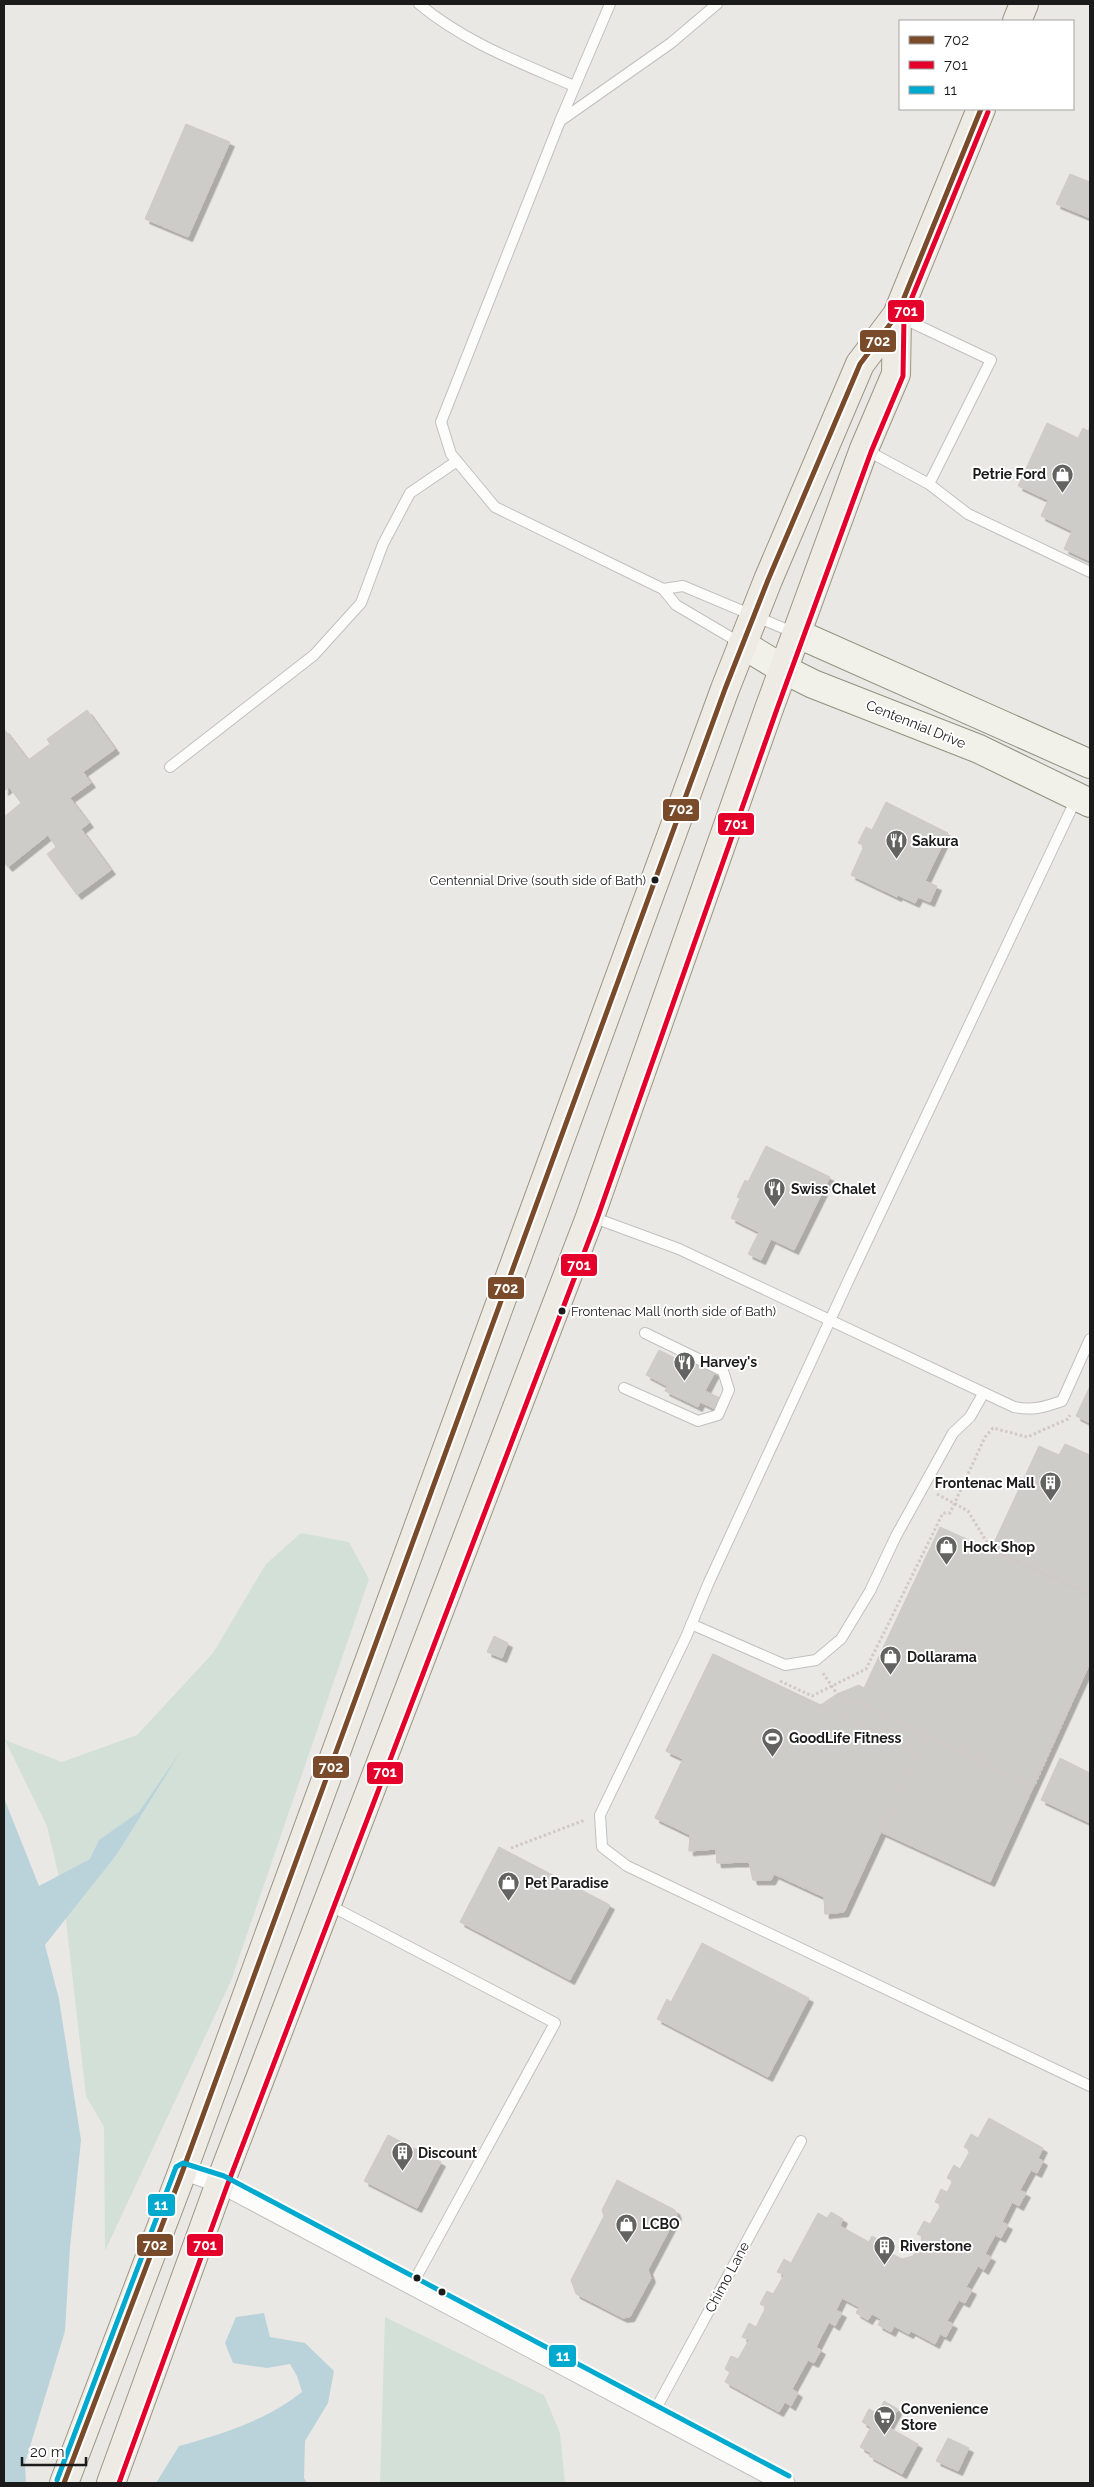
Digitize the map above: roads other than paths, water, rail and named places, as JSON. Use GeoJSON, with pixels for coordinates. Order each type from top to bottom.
{"type":"FeatureCollection","features":[{"type":"Feature","properties":{"kind":"main road"},"geometry":{"type":"LineString","coordinates":[[1017,20],[1024,4]]}},
{"type":"Feature","properties":{"kind":"main road"},"geometry":{"type":"LineString","coordinates":[[67,2475],[183,2170],[742,644],[860,364],[897,315],[981,110]]}},
{"type":"Feature","properties":{"kind":"main road"},"geometry":{"type":"LineString","coordinates":[[113,2478],[220,2183],[590,1217],[796,633],[864,449],[896,374],[897,315]]}},
{"type":"Feature","properties":{"kind":"main road"},"geometry":{"type":"LineString","coordinates":[[796,633],[1090,764]]}},
{"type":"Feature","properties":{"kind":"main road","name":"Centennial Drive"},"geometry":{"type":"LineString","coordinates":[[742,644],[783,670],[813,684],[979,749],[1084,800]]}},
{"type":"Feature","properties":{"kind":"street"},"geometry":{"type":"LineString","coordinates":[[183,2170],[220,2183],[785,2483]]}},
{"type":"Feature","properties":{"kind":"lane"},"geometry":{"type":"LineString","coordinates":[[419,4],[478,45],[574,86]]}},
{"type":"Feature","properties":{"kind":"lane"},"geometry":{"type":"LineString","coordinates":[[610,4],[574,86],[442,422],[451,454],[495,507],[663,589],[676,606],[742,644]]}},
{"type":"Feature","properties":{"kind":"lane"},"geometry":{"type":"LineString","coordinates":[[560,121],[671,43],[717,4]]}},
{"type":"Feature","properties":{"kind":"lane"},"geometry":{"type":"LineString","coordinates":[[897,315],[991,360],[929,484]]}},
{"type":"Feature","properties":{"kind":"lane"},"geometry":{"type":"LineString","coordinates":[[864,449],[929,484],[968,514],[1090,572]]}},
{"type":"Feature","properties":{"kind":"lane"},"geometry":{"type":"LineString","coordinates":[[170,767],[320,647],[361,603],[383,544],[410,493],[456,461]]}},
{"type":"Feature","properties":{"kind":"lane"},"geometry":{"type":"LineString","coordinates":[[663,589],[683,586],[796,633]]}},
{"type":"Feature","properties":{"kind":"lane"},"geometry":{"type":"LineString","coordinates":[[1084,800],[829,1321],[691,1624],[600,1815],[602,1847],[627,1866],[1090,2086]]}},
{"type":"Feature","properties":{"kind":"lane"},"geometry":{"type":"LineString","coordinates":[[590,1217],[679,1249],[1014,1407],[1029,1410],[1062,1401],[1090,1339]]}},
{"type":"Feature","properties":{"kind":"lane"},"geometry":{"type":"LineString","coordinates":[[624,1388],[698,1422],[718,1415],[729,1390],[723,1370],[645,1333]]}},
{"type":"Feature","properties":{"kind":"lane"},"geometry":{"type":"LineString","coordinates":[[691,1624],[785,1665],[816,1660],[841,1639],[870,1592],[896,1536],[953,1433],[970,1417],[983,1394]]}},
{"type":"Feature","properties":{"kind":"lane"},"geometry":{"type":"LineString","coordinates":[[326,1903],[555,2024],[412,2285]]}},
{"type":"Feature","properties":{"kind":"lane","name":"Chimo Lane"},"geometry":{"type":"LineString","coordinates":[[653,2414],[801,2141]]}},
{"type":"Feature","properties":{"kind":"water"},"geometry":{"type":"Polygon","coordinates":[[[183,1748],[117,1854],[45,1945],[59,1999],[81,2140],[70,2247],[65,2331],[25,2463],[26,2483],[4,2483],[4,1798],[39,1886],[90,1859],[99,1840],[139,1812],[183,1748]]]}},
{"type":"Feature","properties":{"kind":"water"},"geometry":{"type":"Polygon","coordinates":[[[264,2313],[270,2337],[305,2343],[334,2371],[328,2403],[305,2441],[304,2478],[307,2483],[156,2483],[179,2446],[228,2431],[259,2418],[274,2411],[302,2392],[297,2376],[290,2364],[267,2368],[233,2363],[225,2343],[236,2317],[264,2313]]]}},
{"type":"Feature","properties":{"kind":"place","name":"Petrie Ford"},"geometry":{"type":"Point","coordinates":[1062,493]}},
{"type":"Feature","properties":{"kind":"place","name":"Sakura"},"geometry":{"type":"Point","coordinates":[896,860]}},
{"type":"Feature","properties":{"kind":"place","name":"Centennial Drive (south side of Bath)"},"geometry":{"type":"Point","coordinates":[655,880]}},
{"type":"Feature","properties":{"kind":"place","name":"Swiss Chalet"},"geometry":{"type":"Point","coordinates":[775,1208]}},
{"type":"Feature","properties":{"kind":"place","name":"Frontenac Mall (north side of Bath)"},"geometry":{"type":"Point","coordinates":[562,1311]}},
{"type":"Feature","properties":{"kind":"place","name":"Harvey's"},"geometry":{"type":"Point","coordinates":[684,1381]}},
{"type":"Feature","properties":{"kind":"place","name":"Frontenac Mall"},"geometry":{"type":"Point","coordinates":[1051,1502]}},
{"type":"Feature","properties":{"kind":"place","name":"Hock Shop"},"geometry":{"type":"Point","coordinates":[947,1566]}},
{"type":"Feature","properties":{"kind":"place","name":"Dollarama"},"geometry":{"type":"Point","coordinates":[891,1676]}},
{"type":"Feature","properties":{"kind":"place","name":"GoodLife Fitness"},"geometry":{"type":"Point","coordinates":[773,1757]}},
{"type":"Feature","properties":{"kind":"place","name":"Pet Paradise"},"geometry":{"type":"Point","coordinates":[509,1902]}},
{"type":"Feature","properties":{"kind":"place","name":"Discount"},"geometry":{"type":"Point","coordinates":[402,2172]}},
{"type":"Feature","properties":{"kind":"place","name":"LCBO"},"geometry":{"type":"Point","coordinates":[626,2243]}},
{"type":"Feature","properties":{"kind":"place","name":"Riverstone"},"geometry":{"type":"Point","coordinates":[884,2265]}},
{"type":"Feature","properties":{"kind":"place","name":"Convenience Store"},"geometry":{"type":"Point","coordinates":[885,2436]}}]}
